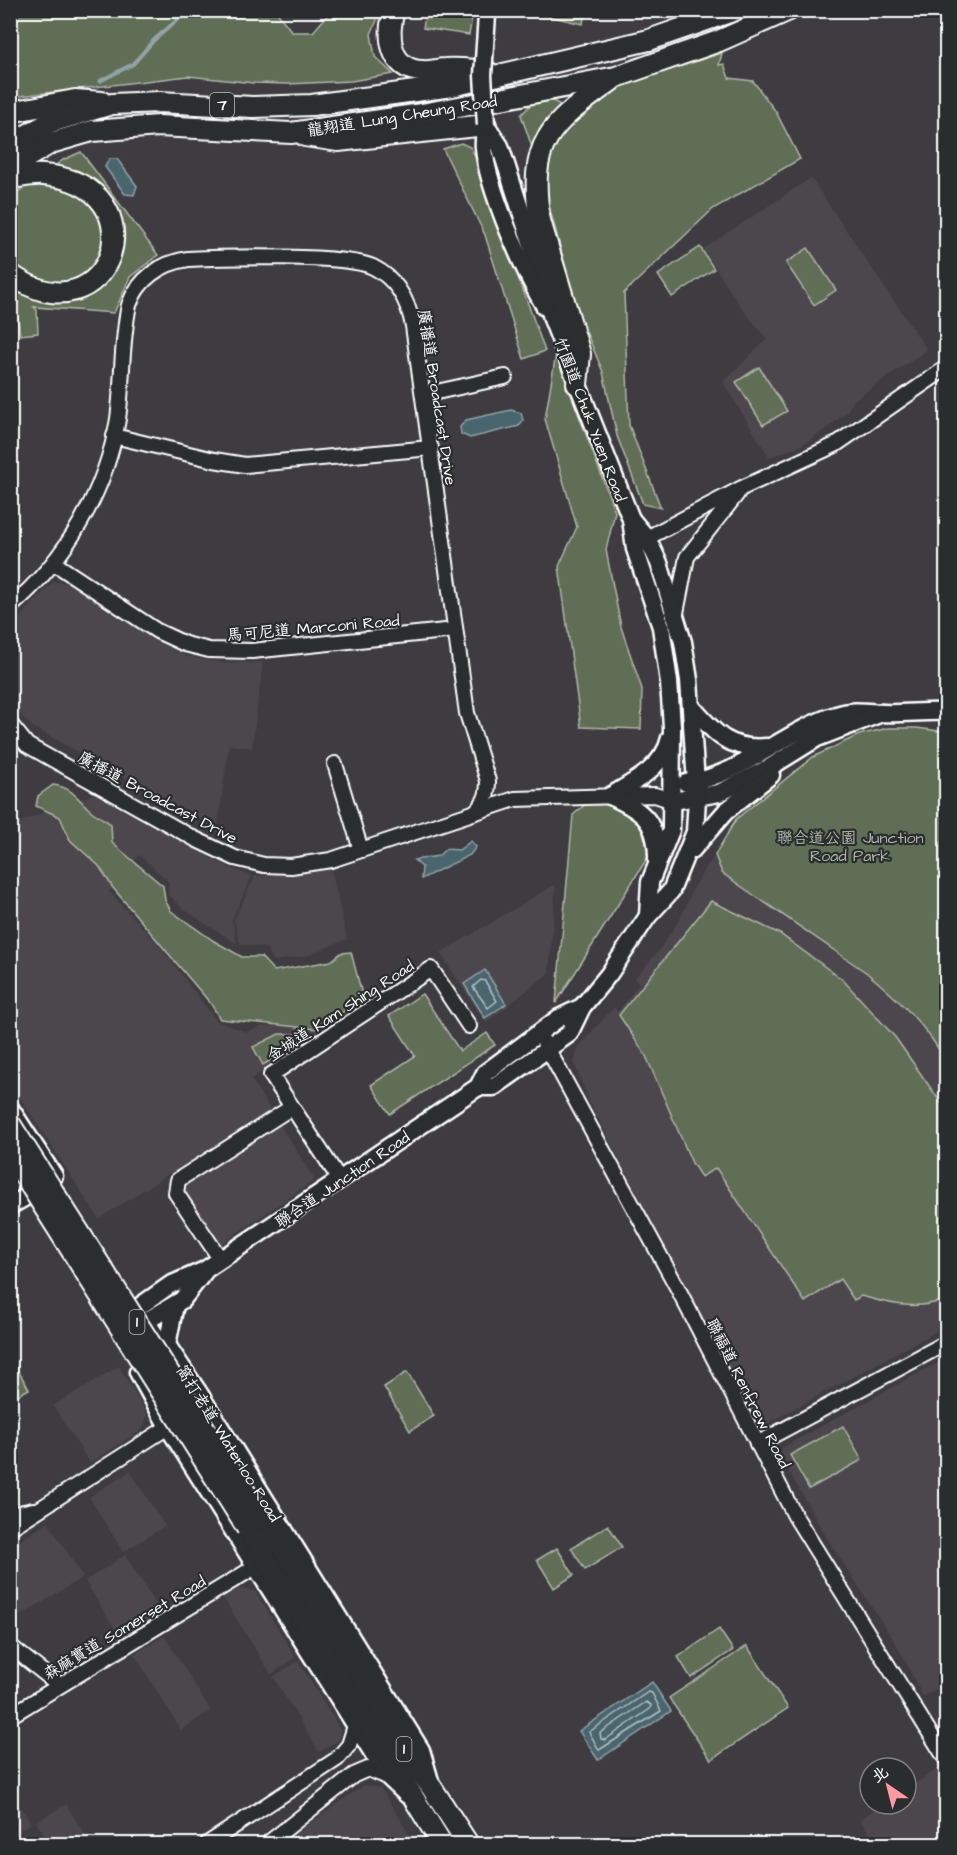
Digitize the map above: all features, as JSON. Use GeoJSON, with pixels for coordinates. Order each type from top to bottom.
{"type":"FeatureCollection","features":[{"type":"Feature","properties":{"kind":"highway"},"geometry":{"type":"LineString","coordinates":[[394,10],[391,45],[395,56],[409,68],[421,72],[447,69],[516,71]]}},
{"type":"Feature","properties":{"kind":"highway","name":"龍翔道 Lung Cheung Road"},"geometry":{"type":"LineString","coordinates":[[10,144],[51,122],[112,104],[159,102],[253,106],[332,104],[417,92],[649,40],[735,10]]}},
{"type":"Feature","properties":{"kind":"highway","name":"龍翔道 Lung Cheung Road"},"geometry":{"type":"LineString","coordinates":[[10,167],[51,143],[113,128],[159,126],[291,133],[422,114],[616,76],[719,41],[789,10]]}},
{"type":"Feature","properties":{"kind":"highway"},"geometry":{"type":"LineString","coordinates":[[577,384],[580,354],[540,221],[537,201],[538,168],[543,143],[556,122],[616,76]]}},
{"type":"Feature","properties":{"kind":"highway"},"geometry":{"type":"LineString","coordinates":[[10,112],[86,99],[112,104]]}},
{"type":"Feature","properties":{"kind":"highway"},"geometry":{"type":"LineString","coordinates":[[291,133],[338,141],[486,125]]}},
{"type":"Feature","properties":{"kind":"highway"},"geometry":{"type":"LineString","coordinates":[[10,178],[34,175],[68,180],[95,194],[104,203],[112,221],[113,248],[106,266],[98,276],[86,285],[68,292],[51,292],[36,288],[10,273]]}},
{"type":"Feature","properties":{"kind":"highway","name":"窩打老道 Waterloo Road"},"geometry":{"type":"LineString","coordinates":[[10,1124],[255,1524],[442,1845]]}},
{"type":"Feature","properties":{"kind":"highway","name":"窩打老道 Waterloo Road"},"geometry":{"type":"LineString","coordinates":[[10,1153],[468,1845]]}},
{"type":"Feature","properties":{"kind":"main road","name":"竹園道 Chuk Yuen Road"},"geometry":{"type":"LineString","coordinates":[[488,10],[483,75],[486,125],[484,149],[492,182],[532,286],[552,319]]}},
{"type":"Feature","properties":{"kind":"main road","name":"竹園道 Chuk Yuen Road"},"geometry":{"type":"LineString","coordinates":[[486,125],[500,146],[508,177],[544,283],[552,319],[577,384],[641,543],[676,613],[688,671],[697,790]]}},
{"type":"Feature","properties":{"kind":"main road","name":"竹園道 Chuk Yuen Road"},"geometry":{"type":"LineString","coordinates":[[641,543],[661,627],[669,682],[673,793]]}},
{"type":"Feature","properties":{"kind":"main road"},"geometry":{"type":"LineString","coordinates":[[691,706],[711,729],[728,742],[753,749],[772,746]]}},
{"type":"Feature","properties":{"kind":"main road"},"geometry":{"type":"LineString","coordinates":[[697,790],[722,773],[772,746],[836,715],[860,709],[882,713],[946,712]]}},
{"type":"Feature","properties":{"kind":"main road"},"geometry":{"type":"LineString","coordinates":[[648,916],[650,882],[671,830],[673,793],[697,790],[719,793],[817,738],[882,713]]}},
{"type":"Feature","properties":{"kind":"main road"},"geometry":{"type":"LineString","coordinates":[[610,796],[658,763],[669,742],[672,727]]}},
{"type":"Feature","properties":{"kind":"main road"},"geometry":{"type":"LineString","coordinates":[[687,855],[726,811],[767,779],[785,758]]}},
{"type":"Feature","properties":{"kind":"main road","name":"聯合道 Junction Road"},"geometry":{"type":"LineString","coordinates":[[478,1087],[494,1087],[550,1050],[569,1034],[582,1007],[609,974],[648,916],[670,891],[687,855],[698,818],[697,790]]}},
{"type":"Feature","properties":{"kind":"main road"},"geometry":{"type":"LineString","coordinates":[[610,796],[633,806],[648,819],[657,845],[657,868]]}},
{"type":"Feature","properties":{"kind":"main road","name":"聯合道 Junction Road"},"geometry":{"type":"LineString","coordinates":[[115,1332],[142,1314],[170,1285],[205,1270],[221,1260],[478,1087],[484,1073],[559,1017],[582,1007]]}},
{"type":"Feature","properties":{"kind":"main road","name":"窩打老道 Waterloo Road"},"geometry":{"type":"LineString","coordinates":[[10,1108],[158,1339],[167,1346],[199,1393],[421,1750],[432,1788]]}},
{"type":"Feature","properties":{"kind":"main road"},"geometry":{"type":"LineString","coordinates":[[12,1173],[42,1156]]}},
{"type":"Feature","properties":{"kind":"main road","name":"窩打老道 Waterloo Road"},"geometry":{"type":"LineString","coordinates":[[12,1173],[115,1332],[165,1420],[355,1726],[388,1777],[418,1806]]}},
{"type":"Feature","properties":{"kind":"main road"},"geometry":{"type":"LineString","coordinates":[[10,1206],[56,1179]]}},
{"type":"Feature","properties":{"kind":"main road","name":"聯合道 Junction Road"},"geometry":{"type":"LineString","coordinates":[[142,1314],[175,1305],[205,1270]]}},
{"type":"Feature","properties":{"kind":"main road"},"geometry":{"type":"LineString","coordinates":[[167,1346],[175,1305]]}},
{"type":"Feature","properties":{"kind":"main road"},"geometry":{"type":"LineString","coordinates":[[165,1420],[170,1394],[178,1390],[199,1393]]}},
{"type":"Feature","properties":{"kind":"street","name":"廣播道 Broadcast Drive"},"geometry":{"type":"LineString","coordinates":[[10,607],[54,563],[96,494],[114,436],[128,313],[132,298],[141,284],[159,268],[188,259],[360,262],[378,270],[393,282],[409,306],[431,448],[466,713],[488,781]]}},
{"type":"Feature","properties":{"kind":"street"},"geometry":{"type":"LineString","coordinates":[[641,543],[742,488],[835,445],[946,368]]}},
{"type":"Feature","properties":{"kind":"street"},"geometry":{"type":"LineString","coordinates":[[423,395],[505,377]]}},
{"type":"Feature","properties":{"kind":"street"},"geometry":{"type":"LineString","coordinates":[[114,436],[214,460],[245,465],[431,448]]}},
{"type":"Feature","properties":{"kind":"street"},"geometry":{"type":"LineString","coordinates":[[676,613],[687,557],[742,488]]}},
{"type":"Feature","properties":{"kind":"street","name":"馬可尼道 Marconi Road"},"geometry":{"type":"LineString","coordinates":[[54,563],[157,631],[185,644],[209,650],[252,651],[455,630]]}},
{"type":"Feature","properties":{"kind":"street","name":"廣播道 Broadcast Drive"},"geometry":{"type":"LineString","coordinates":[[10,724],[27,744],[195,839],[235,858],[264,865],[291,867],[320,863],[515,799],[673,793]]}},
{"type":"Feature","properties":{"kind":"street"},"geometry":{"type":"LineString","coordinates":[[335,764],[361,850]]}},
{"type":"Feature","properties":{"kind":"street"},"geometry":{"type":"LineString","coordinates":[[488,781],[502,793],[515,799]]}},
{"type":"Feature","properties":{"kind":"street"},"geometry":{"type":"LineString","coordinates":[[476,811],[484,802],[488,792],[488,781]]}},
{"type":"Feature","properties":{"kind":"street","name":"金城道 Kam Shing Road"},"geometry":{"type":"LineString","coordinates":[[340,1180],[271,1075],[431,969],[469,1026]]}},
{"type":"Feature","properties":{"kind":"street","name":"聯福道 Renfrew Road"},"geometry":{"type":"LineString","coordinates":[[539,1034],[550,1050],[570,1092],[676,1287],[795,1516],[946,1759]]}},
{"type":"Feature","properties":{"kind":"street"},"geometry":{"type":"LineString","coordinates":[[221,1260],[176,1192],[178,1180],[292,1107]]}},
{"type":"Feature","properties":{"kind":"street"},"geometry":{"type":"LineString","coordinates":[[757,1444],[946,1343]]}},
{"type":"Feature","properties":{"kind":"street"},"geometry":{"type":"LineString","coordinates":[[10,1528],[165,1420]]}},
{"type":"Feature","properties":{"kind":"street"},"geometry":{"type":"LineString","coordinates":[[10,1515],[40,1508]]}},
{"type":"Feature","properties":{"kind":"street","name":"森麻實道 Somerset Road"},"geometry":{"type":"LineString","coordinates":[[10,1716],[255,1567]]}},
{"type":"Feature","properties":{"kind":"street"},"geometry":{"type":"LineString","coordinates":[[10,1646],[59,1685]]}},
{"type":"Feature","properties":{"kind":"street"},"geometry":{"type":"LineString","coordinates":[[207,1845],[337,1759],[349,1745],[355,1726]]}},
{"type":"Feature","properties":{"kind":"street"},"geometry":{"type":"LineString","coordinates":[[267,1845],[354,1774],[368,1769],[388,1777]]}},
{"type":"Feature","properties":{"kind":"shaded area"},"geometry":{"type":"Polygon","coordinates":[[[811,178],[927,350],[854,400],[846,413],[826,429],[800,446],[769,457],[723,382],[767,339],[743,310],[703,249],[811,178]]]}},
{"type":"Feature","properties":{"kind":"shaded area"},"geometry":{"type":"Polygon","coordinates":[[[53,582],[68,583],[118,617],[185,656],[224,663],[263,662],[252,748],[229,745],[217,829],[33,727],[23,718],[11,699],[11,626],[53,582]]]}},
{"type":"Feature","properties":{"kind":"shaded area"},"geometry":{"type":"Polygon","coordinates":[[[94,794],[230,868],[252,876],[232,919],[237,944],[183,909],[168,894],[169,882],[139,855],[109,891],[163,950],[217,1021],[246,1032],[260,1027],[287,1025],[314,1030],[317,1034],[251,1079],[315,1180],[218,1246],[170,1173],[99,1219],[11,1084],[11,825],[94,794]]]}},
{"type":"Feature","properties":{"kind":"shaded area"},"geometry":{"type":"Polygon","coordinates":[[[715,855],[722,873],[867,973],[889,991],[927,1033],[946,1062],[946,1326],[765,1425],[754,1419],[589,1101],[574,1063],[578,1047],[614,1007],[618,1012],[639,983],[634,979],[657,953],[681,917],[695,884],[715,855]]]}},
{"type":"Feature","properties":{"kind":"shaded area"},"geometry":{"type":"Polygon","coordinates":[[[331,868],[347,939],[307,956],[274,961],[266,948],[240,944],[234,920],[255,876],[310,873],[331,868]]]}},
{"type":"Feature","properties":{"kind":"shaded area"},"geometry":{"type":"Polygon","coordinates":[[[556,884],[549,973],[486,1023],[440,953],[556,884]]]}},
{"type":"Feature","properties":{"kind":"shaded area"},"geometry":{"type":"Polygon","coordinates":[[[946,1358],[946,1683],[923,1697],[898,1647],[828,1540],[779,1454],[783,1447],[946,1358]]]}},
{"type":"Feature","properties":{"kind":"shaded area"},"geometry":{"type":"Polygon","coordinates":[[[119,1366],[147,1414],[143,1429],[90,1463],[53,1406],[119,1366]]]}},
{"type":"Feature","properties":{"kind":"shaded area"},"geometry":{"type":"Polygon","coordinates":[[[130,1471],[165,1526],[123,1552],[89,1497],[130,1471]]]}},
{"type":"Feature","properties":{"kind":"shaded area"},"geometry":{"type":"Polygon","coordinates":[[[48,1522],[83,1577],[11,1622],[11,1546],[48,1522]]]}},
{"type":"Feature","properties":{"kind":"shaded area"},"geometry":{"type":"Polygon","coordinates":[[[125,1555],[161,1612],[120,1637],[85,1581],[125,1555]]]}},
{"type":"Feature","properties":{"kind":"shaded area"},"geometry":{"type":"Polygon","coordinates":[[[238,1589],[255,1591],[296,1658],[271,1674],[223,1598],[238,1589]]]}},
{"type":"Feature","properties":{"kind":"shaded area"},"geometry":{"type":"Polygon","coordinates":[[[164,1636],[211,1711],[181,1730],[134,1654],[164,1636]]]}},
{"type":"Feature","properties":{"kind":"shaded area"},"geometry":{"type":"Polygon","coordinates":[[[298,1661],[341,1730],[339,1740],[319,1752],[273,1677],[298,1661]]]}},
{"type":"Feature","properties":{"kind":"shaded area"},"geometry":{"type":"Polygon","coordinates":[[[940,1767],[946,1777],[946,1844],[875,1844],[860,1819],[865,1816],[918,1816],[918,1782],[940,1767]]]}},
{"type":"Feature","properties":{"kind":"shaded area"},"geometry":{"type":"Polygon","coordinates":[[[364,1785],[381,1788],[415,1844],[281,1844],[364,1785]]]}},
{"type":"Feature","properties":{"kind":"shaded area"},"geometry":{"type":"Polygon","coordinates":[[[10,1790],[31,1823],[11,1836],[10,1836],[10,1790]]]}},
{"type":"Feature","properties":{"kind":"shaded area"},"geometry":{"type":"Polygon","coordinates":[[[66,1804],[91,1844],[50,1844],[36,1822],[66,1804]]]}},
{"type":"Feature","properties":{"kind":"green space"},"geometry":{"type":"Polygon","coordinates":[[[539,10],[585,11],[583,24],[539,14],[539,10]]]}},
{"type":"Feature","properties":{"kind":"green space"},"geometry":{"type":"Polygon","coordinates":[[[10,11],[276,11],[292,32],[313,32],[331,11],[381,11],[371,34],[375,57],[393,74],[351,81],[288,84],[188,76],[11,97],[10,11]]]}},
{"type":"Feature","properties":{"kind":"green space"},"geometry":{"type":"Polygon","coordinates":[[[426,11],[473,11],[469,35],[423,28],[426,11]]]}},
{"type":"Feature","properties":{"kind":"green space"},"geometry":{"type":"Polygon","coordinates":[[[722,53],[719,65],[724,64],[729,78],[753,81],[776,112],[800,159],[713,209],[624,293],[629,425],[661,508],[643,504],[617,436],[603,372],[578,312],[540,173],[554,138],[593,101],[620,86],[722,53]]]}},
{"type":"Feature","properties":{"kind":"green space"},"geometry":{"type":"Polygon","coordinates":[[[540,95],[561,105],[533,150],[521,115],[540,95]]]}},
{"type":"Feature","properties":{"kind":"green space"},"geometry":{"type":"Polygon","coordinates":[[[461,143],[470,147],[474,154],[545,351],[524,359],[485,235],[443,149],[461,143]]]}},
{"type":"Feature","properties":{"kind":"green space"},"geometry":{"type":"Polygon","coordinates":[[[81,152],[158,255],[130,277],[114,313],[34,307],[37,310],[38,333],[20,335],[16,305],[10,305],[19,268],[11,259],[11,197],[63,160],[81,152]]]}},
{"type":"Feature","properties":{"kind":"green space"},"geometry":{"type":"Polygon","coordinates":[[[700,247],[714,269],[672,297],[658,275],[700,247]]]}},
{"type":"Feature","properties":{"kind":"green space"},"geometry":{"type":"Polygon","coordinates":[[[808,248],[836,290],[814,305],[786,263],[808,248]]]}},
{"type":"Feature","properties":{"kind":"green space"},"geometry":{"type":"Polygon","coordinates":[[[556,354],[615,512],[606,550],[621,627],[642,689],[641,729],[581,727],[559,566],[577,527],[545,419],[556,354]]]}},
{"type":"Feature","properties":{"kind":"green space"},"geometry":{"type":"Polygon","coordinates":[[[759,367],[787,411],[763,425],[736,382],[759,367]]]}},
{"type":"Feature","properties":{"kind":"green space","name":"聯合道公園 Junction Road Park"},"geometry":{"type":"Polygon","coordinates":[[[888,728],[917,728],[946,732],[946,1062],[921,1025],[867,973],[722,873],[715,855],[736,819],[813,757],[859,735],[888,728]]]}},
{"type":"Feature","properties":{"kind":"green space"},"geometry":{"type":"Polygon","coordinates":[[[53,785],[70,791],[90,810],[111,824],[112,843],[163,886],[165,900],[171,911],[214,941],[242,957],[261,957],[274,971],[331,961],[341,953],[351,952],[363,998],[318,1029],[220,1019],[211,1004],[113,888],[99,866],[70,840],[60,817],[36,806],[38,796],[53,785]]]}},
{"type":"Feature","properties":{"kind":"green space"},"geometry":{"type":"Polygon","coordinates":[[[602,801],[627,808],[651,834],[648,857],[556,1003],[573,815],[588,802],[602,801]]]}},
{"type":"Feature","properties":{"kind":"green space"},"geometry":{"type":"Polygon","coordinates":[[[711,901],[780,934],[843,980],[895,1037],[946,1110],[946,1299],[925,1305],[893,1304],[861,1296],[854,1300],[840,1279],[805,1302],[716,1168],[701,1177],[692,1163],[646,1056],[619,1015],[711,901]]]}},
{"type":"Feature","properties":{"kind":"green space"},"geometry":{"type":"Polygon","coordinates":[[[422,994],[460,1051],[487,1033],[495,1045],[390,1114],[371,1085],[415,1056],[389,1016],[422,994]]]}},
{"type":"Feature","properties":{"kind":"green space"},"geometry":{"type":"Polygon","coordinates":[[[279,1034],[295,1034],[305,1040],[263,1065],[253,1047],[279,1034]]]}},
{"type":"Feature","properties":{"kind":"green space"},"geometry":{"type":"Polygon","coordinates":[[[11,1359],[29,1389],[10,1399],[11,1359]]]}},
{"type":"Feature","properties":{"kind":"green space"},"geometry":{"type":"Polygon","coordinates":[[[407,1372],[434,1416],[410,1431],[384,1387],[407,1372]]]}},
{"type":"Feature","properties":{"kind":"green space"},"geometry":{"type":"Polygon","coordinates":[[[843,1426],[862,1460],[809,1489],[790,1455],[843,1426]]]}},
{"type":"Feature","properties":{"kind":"green space"},"geometry":{"type":"Polygon","coordinates":[[[608,1525],[622,1547],[585,1570],[571,1548],[608,1525]]]}},
{"type":"Feature","properties":{"kind":"green space"},"geometry":{"type":"Polygon","coordinates":[[[557,1548],[574,1575],[554,1588],[537,1560],[557,1548]]]}},
{"type":"Feature","properties":{"kind":"green space"},"geometry":{"type":"Polygon","coordinates":[[[719,1629],[733,1650],[691,1678],[678,1657],[719,1629]]]}},
{"type":"Feature","properties":{"kind":"green space"},"geometry":{"type":"Polygon","coordinates":[[[747,1646],[788,1708],[711,1760],[669,1698],[747,1646]]]}},
{"type":"Feature","properties":{"kind":"water"},"geometry":{"type":"Polygon","coordinates":[[[109,159],[117,159],[137,186],[134,195],[125,194],[105,167],[109,159]]]}},
{"type":"Feature","properties":{"kind":"water"},"geometry":{"type":"Polygon","coordinates":[[[511,410],[521,413],[523,420],[519,426],[470,438],[461,434],[460,427],[466,420],[511,410]]]}},
{"type":"Feature","properties":{"kind":"water"},"geometry":{"type":"Polygon","coordinates":[[[471,841],[476,847],[470,855],[421,879],[422,867],[414,860],[438,856],[446,849],[459,850],[471,841]]]}},
{"type":"Feature","properties":{"kind":"water"},"geometry":{"type":"Polygon","coordinates":[[[485,970],[506,1004],[485,1018],[464,984],[485,970]]]}},
{"type":"Feature","properties":{"kind":"water"},"geometry":{"type":"Polygon","coordinates":[[[652,1682],[671,1711],[598,1760],[579,1731],[652,1682]]]}},
{"type":"Feature","properties":{"kind":"waterway"},"geometry":{"type":"LineString","coordinates":[[100,81],[133,64],[154,40],[189,10]]}}]}
